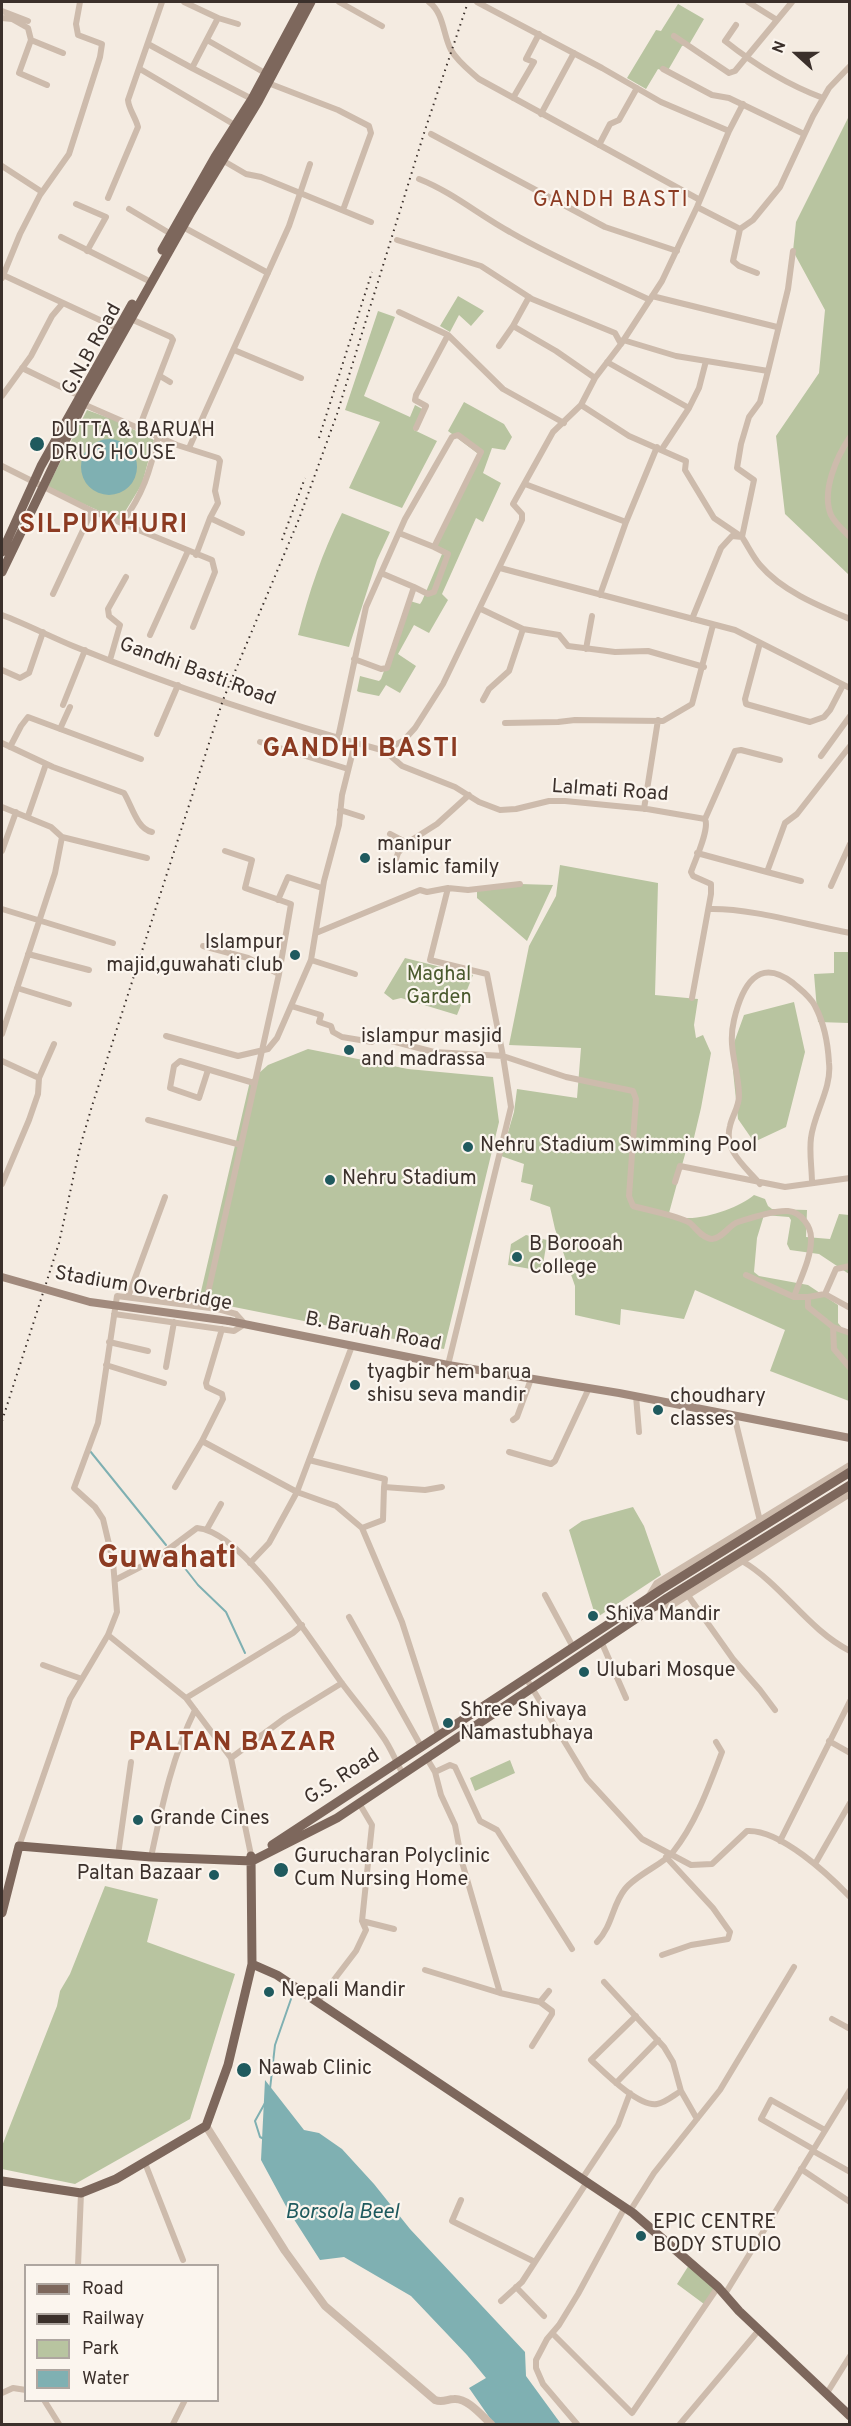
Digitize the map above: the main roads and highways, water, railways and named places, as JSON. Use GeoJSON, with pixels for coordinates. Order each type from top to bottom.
{"type":"FeatureCollection","features":[{"type":"Feature","properties":{"kind":"main road"},"geometry":{"type":"LineString","coordinates":[[186,213],[252,99],[304,2]]}},
{"type":"Feature","properties":{"kind":"main road"},"geometry":{"type":"LineString","coordinates":[[186,213],[222,160],[268,83],[311,2]]}},
{"type":"Feature","properties":{"kind":"main road","name":"G.N.B Road"},"geometry":{"type":"LineString","coordinates":[[2,572],[38,484],[41,466],[183,227],[186,213]]}},
{"type":"Feature","properties":{"kind":"main road","name":"G.N.B Road"},"geometry":{"type":"LineString","coordinates":[[81,400],[117,328],[171,234],[186,213]]}},
{"type":"Feature","properties":{"kind":"main road","name":"G.N.B Road"},"geometry":{"type":"LineString","coordinates":[[2,552],[38,484]]}},
{"type":"Feature","properties":{"kind":"main road","name":"Stadium Overbridge"},"geometry":{"type":"LineString","coordinates":[[2,1277],[90,1302],[245,1324]]}},
{"type":"Feature","properties":{"kind":"main road","name":"B. Baruah Road"},"geometry":{"type":"LineString","coordinates":[[245,1324],[448,1365],[636,1396],[849,1438]]}},
{"type":"Feature","properties":{"kind":"main road"},"geometry":{"type":"LineString","coordinates":[[650,1603],[849,1472]]}},
{"type":"Feature","properties":{"kind":"main road"},"geometry":{"type":"LineString","coordinates":[[664,1593],[849,1485]]}},
{"type":"Feature","properties":{"kind":"main road","name":"G.S. Road"},"geometry":{"type":"LineString","coordinates":[[251,1858],[397,1764],[424,1753],[530,1688],[601,1641],[650,1603]]}},
{"type":"Feature","properties":{"kind":"main road","name":"G.S. Road"},"geometry":{"type":"LineString","coordinates":[[2,1913],[19,1846],[236,1862],[251,1858],[337,1818],[403,1774],[438,1737],[573,1647],[650,1603]]}},
{"type":"Feature","properties":{"kind":"main road"},"geometry":{"type":"LineString","coordinates":[[2,2181],[81,2193],[116,2179],[206,2126],[228,2065],[252,1964],[251,1858]]}},
{"type":"Feature","properties":{"kind":"main road"},"geometry":{"type":"LineString","coordinates":[[252,1964],[277,1975],[627,2209],[721,2291],[849,2416]]}},
{"type":"Feature","properties":{"kind":"water"},"geometry":{"type":"Polygon","coordinates":[[[103,439],[115,439],[125,443],[133,451],[137,467],[133,483],[125,491],[115,495],[103,495],[93,491],[85,483],[81,473],[81,461],[85,451],[93,443],[103,439]]]}},
{"type":"Feature","properties":{"kind":"water","name":"Borsola Beel"},"geometry":{"type":"Polygon","coordinates":[[[265,2080],[304,2130],[319,2133],[342,2149],[410,2229],[525,2352],[526,2376],[561,2424],[494,2424],[469,2388],[486,2378],[411,2296],[344,2257],[320,2260],[288,2210],[261,2160],[265,2080]]]}},
{"type":"Feature","properties":{"kind":"waterway"},"geometry":{"type":"LineString","coordinates":[[90,1451],[166,1545]]}},
{"type":"Feature","properties":{"kind":"waterway"},"geometry":{"type":"LineString","coordinates":[[173,1553],[198,1585],[226,1612],[245,1653]]}},
{"type":"Feature","properties":{"kind":"waterway"},"geometry":{"type":"LineString","coordinates":[[270,2089],[275,2045],[291,1999]]}},
{"type":"Feature","properties":{"kind":"waterway"},"geometry":{"type":"LineString","coordinates":[[264,2139],[260,2137],[255,2121],[265,2103]]}},
{"type":"Feature","properties":{"kind":"railway"},"geometry":{"type":"LineString","coordinates":[[2,1421],[59,1243],[80,1147],[92,1106],[223,700],[299,519],[337,414],[425,130],[468,2]]}},
{"type":"Feature","properties":{"kind":"railway"},"geometry":{"type":"LineString","coordinates":[[319,438],[372,272]]}},
{"type":"Feature","properties":{"kind":"railway"},"geometry":{"type":"LineString","coordinates":[[282,540],[305,478]]}},
{"type":"Feature","properties":{"kind":"place","name":"DUTTA & BARUAH DRUG HOUSE"},"geometry":{"type":"Point","coordinates":[37,444]}},
{"type":"Feature","properties":{"kind":"place","name":"manipur islamic family"},"geometry":{"type":"Point","coordinates":[365,858]}},
{"type":"Feature","properties":{"kind":"place","name":"Islampur majid,guwahati club"},"geometry":{"type":"Point","coordinates":[295,955]}},
{"type":"Feature","properties":{"kind":"place","name":"islampur masjid and madrassa"},"geometry":{"type":"Point","coordinates":[349,1050]}},
{"type":"Feature","properties":{"kind":"place","name":"Nehru Stadium Swimming Pool"},"geometry":{"type":"Point","coordinates":[468,1147]}},
{"type":"Feature","properties":{"kind":"place","name":"Nehru Stadium"},"geometry":{"type":"Point","coordinates":[330,1180]}},
{"type":"Feature","properties":{"kind":"place","name":"B Borooah College"},"geometry":{"type":"Point","coordinates":[517,1257]}},
{"type":"Feature","properties":{"kind":"place","name":"tyagbir hem barua shisu seva mandir"},"geometry":{"type":"Point","coordinates":[355,1385]}},
{"type":"Feature","properties":{"kind":"place","name":"choudhary classes"},"geometry":{"type":"Point","coordinates":[658,1410]}},
{"type":"Feature","properties":{"kind":"place","name":"Shiva Mandir"},"geometry":{"type":"Point","coordinates":[593,1616]}},
{"type":"Feature","properties":{"kind":"place","name":"Ulubari Mosque"},"geometry":{"type":"Point","coordinates":[584,1672]}},
{"type":"Feature","properties":{"kind":"place","name":"Shree Shivaya Namastubhaya"},"geometry":{"type":"Point","coordinates":[448,1723]}},
{"type":"Feature","properties":{"kind":"place","name":"Grande Cines"},"geometry":{"type":"Point","coordinates":[138,1820]}},
{"type":"Feature","properties":{"kind":"place","name":"Gurucharan Polyclinic Cum Nursing Home"},"geometry":{"type":"Point","coordinates":[281,1870]}},
{"type":"Feature","properties":{"kind":"place","name":"Paltan Bazaar"},"geometry":{"type":"Point","coordinates":[214,1875]}},
{"type":"Feature","properties":{"kind":"place","name":"Nepali Mandir"},"geometry":{"type":"Point","coordinates":[269,1992]}},
{"type":"Feature","properties":{"kind":"place","name":"Nawab Clinic"},"geometry":{"type":"Point","coordinates":[244,2070]}},
{"type":"Feature","properties":{"kind":"place","name":"EPIC CENTRE BODY STUDIO"},"geometry":{"type":"Point","coordinates":[641,2236]}},
{"type":"Feature","properties":{"kind":"district","name":"GANDH BASTI"},"geometry":{"type":"Point","coordinates":[611,202]}},
{"type":"Feature","properties":{"kind":"district","name":"SILPUKHURI"},"geometry":{"type":"Point","coordinates":[104,527]}},
{"type":"Feature","properties":{"kind":"district","name":"GANDHI BASTI"},"geometry":{"type":"Point","coordinates":[361,751]}},
{"type":"Feature","properties":{"kind":"district","name":"Guwahati"},"geometry":{"type":"Point","coordinates":[167,1561]}},
{"type":"Feature","properties":{"kind":"district","name":"PALTAN BAZAR"},"geometry":{"type":"Point","coordinates":[233,1745]}},
{"type":"Feature","properties":{"kind":"park label","name":"Maghal Garden"},"geometry":{"type":"Point","coordinates":[439,988]}}]}
